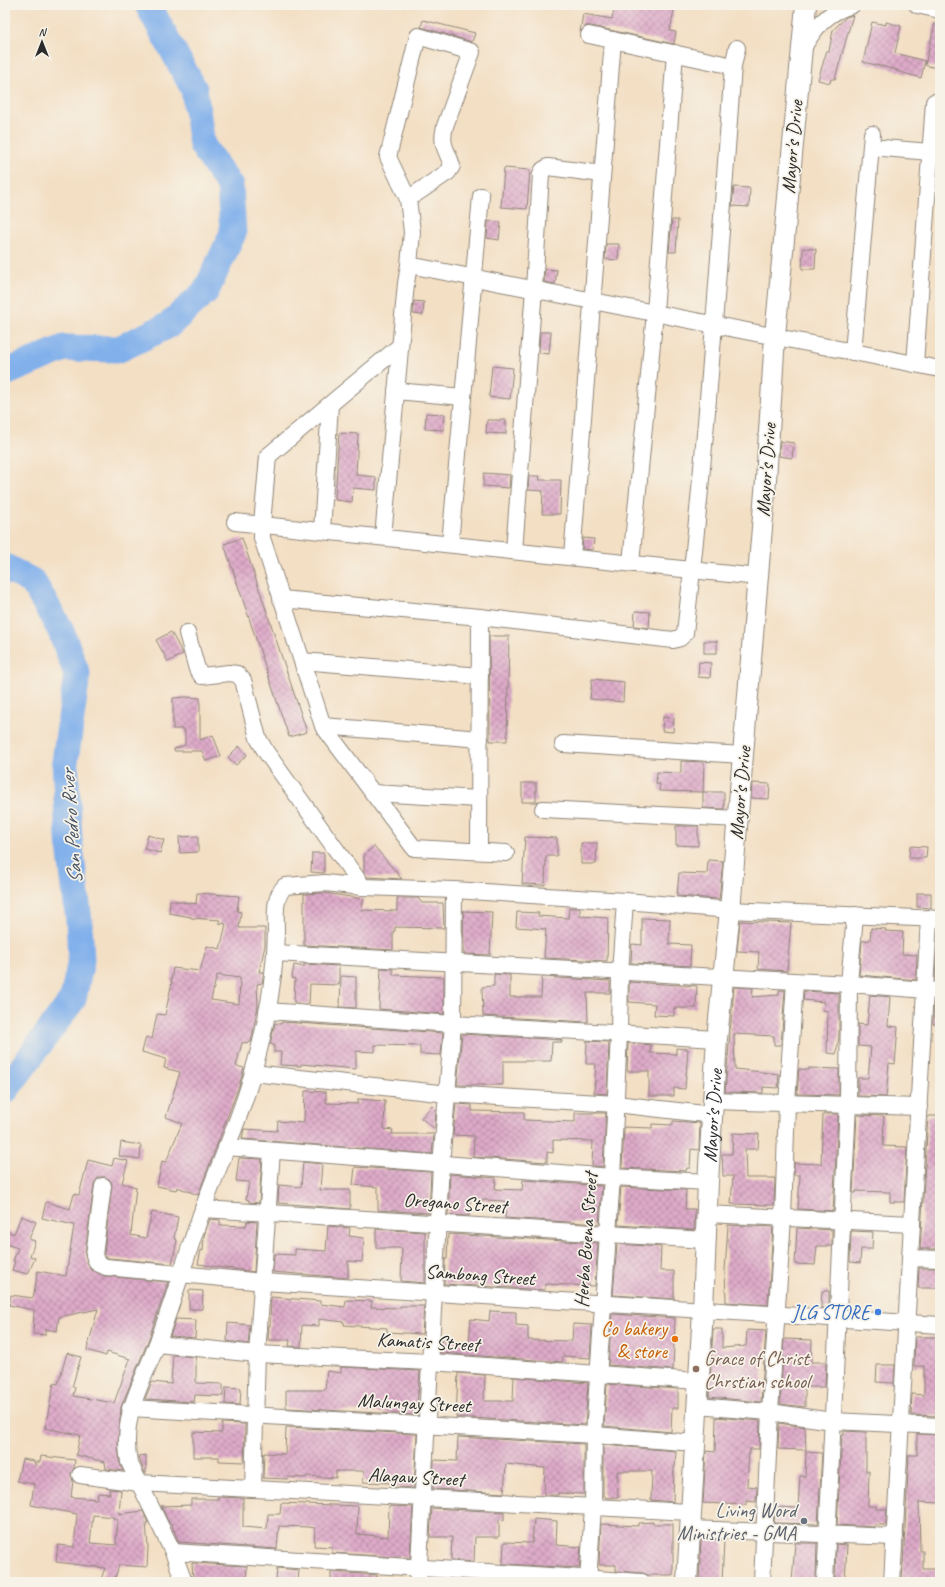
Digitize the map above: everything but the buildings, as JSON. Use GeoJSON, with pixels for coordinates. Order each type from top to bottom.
{"type":"FeatureCollection","features":[{"type":"Feature","properties":{"kind":"street","name":"Mayor's Drive"},"geometry":{"type":"LineString","coordinates":[[687,1582],[703,1310],[706,1214],[717,1039],[730,910],[758,577],[775,336],[800,53],[806,5]]}},
{"type":"Feature","properties":{"kind":"street"},"geometry":{"type":"LineString","coordinates":[[800,53],[814,29],[826,16],[852,5]]}},
{"type":"Feature","properties":{"kind":"street"},"geometry":{"type":"LineString","coordinates":[[917,5],[940,10]]}},
{"type":"Feature","properties":{"kind":"street"},"geometry":{"type":"LineString","coordinates":[[589,35],[733,66]]}},
{"type":"Feature","properties":{"kind":"street"},"geometry":{"type":"LineString","coordinates":[[383,537],[412,232],[408,199],[388,157],[418,36],[472,52],[442,136],[444,148],[452,166],[448,172],[408,199]]}},
{"type":"Feature","properties":{"kind":"street"},"geometry":{"type":"LineString","coordinates":[[572,557],[613,40]]}},
{"type":"Feature","properties":{"kind":"street"},"geometry":{"type":"LineString","coordinates":[[281,599],[480,617],[673,640],[680,638],[685,633],[714,324],[733,66],[737,48]]}},
{"type":"Feature","properties":{"kind":"street"},"geometry":{"type":"LineString","coordinates":[[631,563],[655,312],[675,53]]}},
{"type":"Feature","properties":{"kind":"street"},"geometry":{"type":"LineString","coordinates":[[915,364],[934,102],[940,103]]}},
{"type":"Feature","properties":{"kind":"street"},"geometry":{"type":"LineString","coordinates":[[853,352],[871,140],[930,152]]}},
{"type":"Feature","properties":{"kind":"street"},"geometry":{"type":"LineString","coordinates":[[514,551],[534,289],[540,174],[548,167],[602,174]]}},
{"type":"Feature","properties":{"kind":"street"},"geometry":{"type":"LineString","coordinates":[[450,544],[481,196]]}},
{"type":"Feature","properties":{"kind":"street"},"geometry":{"type":"LineString","coordinates":[[409,265],[940,369]]}},
{"type":"Feature","properties":{"kind":"street"},"geometry":{"type":"LineString","coordinates":[[400,346],[268,456],[262,538],[323,726],[414,848],[506,853]]}},
{"type":"Feature","properties":{"kind":"street"},"geometry":{"type":"LineString","coordinates":[[396,391],[463,397]]}},
{"type":"Feature","properties":{"kind":"street"},"geometry":{"type":"LineString","coordinates":[[322,531],[330,404]]}},
{"type":"Feature","properties":{"kind":"street"},"geometry":{"type":"LineString","coordinates":[[235,522],[758,577]]}},
{"type":"Feature","properties":{"kind":"street"},"geometry":{"type":"LineString","coordinates":[[479,851],[480,617]]}},
{"type":"Feature","properties":{"kind":"street"},"geometry":{"type":"LineString","coordinates":[[186,633],[197,669],[202,676],[229,673],[238,674],[243,680],[258,738],[266,752],[363,887]]}},
{"type":"Feature","properties":{"kind":"street"},"geometry":{"type":"LineString","coordinates":[[302,661],[480,676]]}},
{"type":"Feature","properties":{"kind":"street"},"geometry":{"type":"LineString","coordinates":[[323,726],[480,739]]}},
{"type":"Feature","properties":{"kind":"street"},"geometry":{"type":"LineString","coordinates":[[563,744],[743,755]]}},
{"type":"Feature","properties":{"kind":"street"},"geometry":{"type":"LineString","coordinates":[[373,793],[479,799]]}},
{"type":"Feature","properties":{"kind":"street"},"geometry":{"type":"LineString","coordinates":[[543,809],[738,819]]}},
{"type":"Feature","properties":{"kind":"street"},"geometry":{"type":"LineString","coordinates":[[184,1582],[173,1552],[129,1462],[126,1446],[130,1408],[157,1344],[203,1209],[253,1073],[267,1011],[275,953],[276,901],[279,892],[285,886],[325,883],[363,887],[454,890],[626,901],[730,910],[934,918],[932,990],[919,1107],[892,1582]]}},
{"type":"Feature","properties":{"kind":"street"},"geometry":{"type":"LineString","coordinates":[[418,1575],[428,1425],[441,1165],[453,1024],[452,963],[454,890]]}},
{"type":"Feature","properties":{"kind":"street","name":"Herba Buena Street"},"geometry":{"type":"LineString","coordinates":[[588,1581],[593,1507],[594,1435],[599,1374],[606,1234],[612,1177],[619,1034],[620,973],[626,901]]}},
{"type":"Feature","properties":{"kind":"street"},"geometry":{"type":"LineString","coordinates":[[825,1582],[826,1534],[848,1104],[849,984],[855,915]]}},
{"type":"Feature","properties":{"kind":"street"},"geometry":{"type":"LineString","coordinates":[[275,953],[620,973],[849,984],[932,990]]}},
{"type":"Feature","properties":{"kind":"street"},"geometry":{"type":"LineString","coordinates":[[762,1582],[770,1412],[783,1218],[787,1103],[795,982]]}},
{"type":"Feature","properties":{"kind":"street"},"geometry":{"type":"LineString","coordinates":[[267,1011],[453,1024],[717,1039]]}},
{"type":"Feature","properties":{"kind":"street"},"geometry":{"type":"LineString","coordinates":[[253,1073],[448,1094],[616,1104],[713,1108],[787,1103],[919,1107]]}},
{"type":"Feature","properties":{"kind":"street"},"geometry":{"type":"LineString","coordinates":[[226,1147],[441,1165],[708,1182]]}},
{"type":"Feature","properties":{"kind":"street"},"geometry":{"type":"LineString","coordinates":[[253,1489],[257,1354],[272,1151]]}},
{"type":"Feature","properties":{"kind":"street","name":"Sambong Street"},"geometry":{"type":"LineString","coordinates":[[103,1186],[94,1254],[97,1264],[106,1267],[263,1282],[434,1294],[940,1325]]}},
{"type":"Feature","properties":{"kind":"street","name":"Oregano Street"},"geometry":{"type":"LineString","coordinates":[[203,1209],[705,1240]]}},
{"type":"Feature","properties":{"kind":"street"},"geometry":{"type":"LineString","coordinates":[[706,1214],[912,1224]]}},
{"type":"Feature","properties":{"kind":"street"},"geometry":{"type":"LineString","coordinates":[[910,1258],[940,1259]]}},
{"type":"Feature","properties":{"kind":"street","name":"Kamatis Street"},"geometry":{"type":"LineString","coordinates":[[157,1344],[257,1354],[430,1362],[698,1381]]}},
{"type":"Feature","properties":{"kind":"street"},"geometry":{"type":"LineString","coordinates":[[697,1406],[770,1412],[832,1421],[940,1426]]}},
{"type":"Feature","properties":{"kind":"street","name":"Malungay Street"},"geometry":{"type":"LineString","coordinates":[[130,1408],[594,1435],[694,1443]]}},
{"type":"Feature","properties":{"kind":"street","name":"Alagaw Street"},"geometry":{"type":"LineString","coordinates":[[80,1476],[139,1483],[593,1507],[764,1531],[895,1537]]}},
{"type":"Feature","properties":{"kind":"street"},"geometry":{"type":"LineString","coordinates":[[173,1552],[418,1575],[642,1582]]}},
{"type":"Feature","properties":{"kind":"waterway","name":"San Pedro River"},"geometry":{"type":"LineString","coordinates":[[5,373],[64,348],[119,349],[169,325],[206,291],[233,233],[230,186],[202,145],[194,89],[148,5]]}},
{"type":"Feature","properties":{"kind":"waterway","name":"San Pedro River"},"geometry":{"type":"LineString","coordinates":[[5,567],[33,582],[60,629],[77,674],[65,762],[69,838],[79,921],[81,960],[73,999],[5,1091]]}},
{"type":"Feature","properties":{"kind":"place","name":"JLG STORE"},"geometry":{"type":"Point","coordinates":[878,1312]}},
{"type":"Feature","properties":{"kind":"place","name":"Co bakery & store"},"geometry":{"type":"Point","coordinates":[675,1339]}},
{"type":"Feature","properties":{"kind":"place","name":"Grace of Christ Chrstian school"},"geometry":{"type":"Point","coordinates":[696,1369]}},
{"type":"Feature","properties":{"kind":"place","name":"Living Word Ministries - GMA"},"geometry":{"type":"Point","coordinates":[804,1521]}}]}
